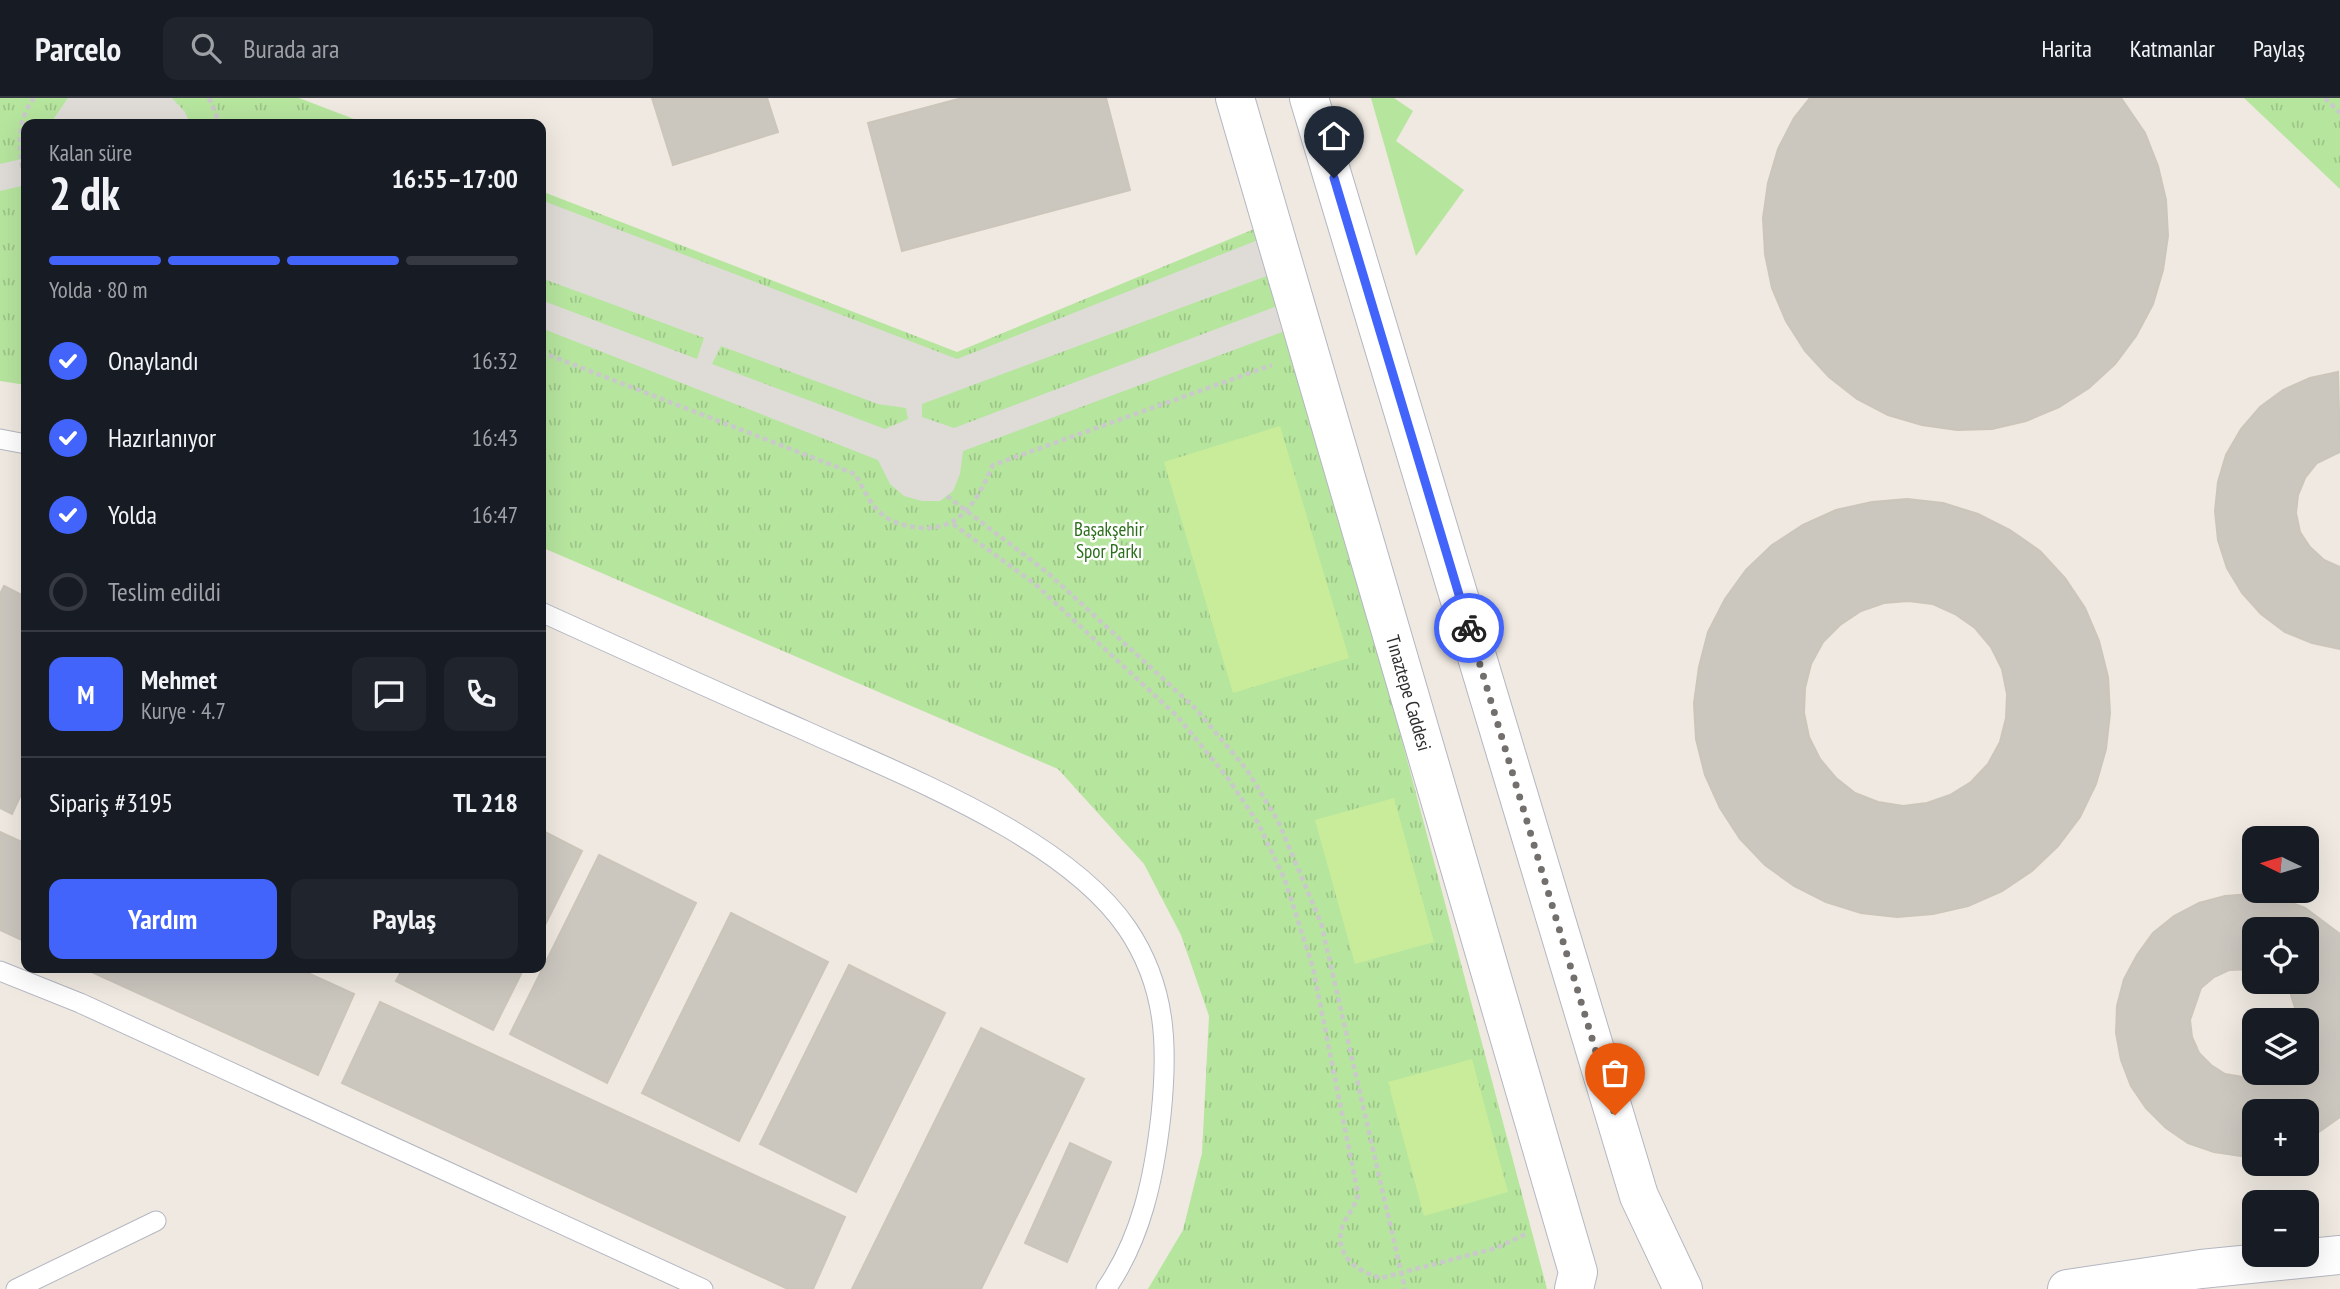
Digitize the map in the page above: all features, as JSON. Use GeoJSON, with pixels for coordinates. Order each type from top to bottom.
{"type":"FeatureCollection","features":[{"type":"Feature","properties":{"kind":"street","name":"Tınaztepe Caddesi"},"geometry":{"type":"LineString","coordinates":[[1234,98],[1578,1272],[1574,1289]]}},
{"type":"Feature","properties":{"kind":"street"},"geometry":{"type":"LineString","coordinates":[[1310,98],[1639,1196],[1683,1289]]}},
{"type":"Feature","properties":{"kind":"street"},"geometry":{"type":"LineString","coordinates":[[2067,1289],[2201,1269],[2340,1255]]}},
{"type":"Feature","properties":{"kind":"lane"},"geometry":{"type":"LineString","coordinates":[[0,439],[21,442]]}},
{"type":"Feature","properties":{"kind":"lane"},"geometry":{"type":"LineString","coordinates":[[546,614],[954,798],[1036,847],[1091,887],[1127,928],[1156,985],[1167,1049],[1155,1165],[1141,1222],[1121,1267],[1106,1289]]}},
{"type":"Feature","properties":{"kind":"lane"},"geometry":{"type":"LineString","coordinates":[[0,971],[93,1009],[703,1289]]}},
{"type":"Feature","properties":{"kind":"lane"},"geometry":{"type":"LineString","coordinates":[[16,1289],[156,1221]]}},
{"type":"Feature","properties":{"kind":"path"},"geometry":{"type":"LineString","coordinates":[[25,119],[34,98]]}},
{"type":"Feature","properties":{"kind":"path"},"geometry":{"type":"LineString","coordinates":[[209,98],[218,119]]}},
{"type":"Feature","properties":{"kind":"path"},"geometry":{"type":"LineString","coordinates":[[2325,98],[2340,113]]}},
{"type":"Feature","properties":{"kind":"path"},"geometry":{"type":"LineString","coordinates":[[21,130],[21,163]]}},
{"type":"Feature","properties":{"kind":"path"},"geometry":{"type":"LineString","coordinates":[[546,354],[855,474],[872,504],[887,518],[912,527],[953,524],[1035,584],[1177,716],[1227,776],[1258,823],[1285,880],[1307,947],[1358,1194],[1356,1204],[1342,1229],[1341,1247],[1349,1261],[1365,1273],[1381,1278],[1401,1275],[1496,1248],[1534,1230]]}},
{"type":"Feature","properties":{"kind":"path"},"geometry":{"type":"LineString","coordinates":[[953,524],[974,504],[993,465],[1280,362]]}},
{"type":"Feature","properties":{"kind":"path"},"geometry":{"type":"LineString","coordinates":[[947,496],[1048,573],[1196,709],[1247,770],[1278,821],[1321,923],[1405,1289]]}},
{"type":"Feature","properties":{"kind":"green space"},"geometry":{"type":"Polygon","coordinates":[[[0,98],[299,98],[354,119],[21,119],[21,384],[0,381],[0,98]]]}},
{"type":"Feature","properties":{"kind":"green space"},"geometry":{"type":"Polygon","coordinates":[[[1371,98],[1394,98],[1413,111],[1396,141],[1464,190],[1416,256],[1371,98]]]}},
{"type":"Feature","properties":{"kind":"green space"},"geometry":{"type":"Polygon","coordinates":[[[2244,98],[2340,98],[2340,189],[2244,98]]]}},
{"type":"Feature","properties":{"kind":"green space","name":"Başakşehir Spor Parkı"},"geometry":{"type":"Polygon","coordinates":[[[546,193],[957,352],[1259,227],[1293,328],[1547,1289],[1148,1289],[1183,1230],[1202,1153],[1209,1016],[1181,935],[1144,864],[1058,769],[546,549],[546,193]]]}},
{"type":"Feature","properties":{"kind":"green space"},"geometry":{"type":"Polygon","coordinates":[[[1280,426],[1349,658],[1233,693],[1164,462],[1280,426]]]}},
{"type":"Feature","properties":{"kind":"green space"},"geometry":{"type":"Polygon","coordinates":[[[1394,798],[1434,942],[1355,964],[1315,820],[1394,798]]]}},
{"type":"Feature","properties":{"kind":"green space"},"geometry":{"type":"Polygon","coordinates":[[[1472,1059],[1508,1192],[1424,1216],[1388,1082],[1472,1059]]]}},
{"type":"Feature","properties":{"kind":"shaded area"},"geometry":{"type":"Polygon","coordinates":[[[68,98],[172,98],[188,119],[53,119],[68,98]]]}},
{"type":"Feature","properties":{"kind":"shaded area"},"geometry":{"type":"Polygon","coordinates":[[[21,159],[21,186],[0,191],[0,164],[21,159]]]}},
{"type":"Feature","properties":{"kind":"shaded area"},"geometry":{"type":"Polygon","coordinates":[[[546,202],[957,359],[1263,238],[1275,273],[922,404],[922,417],[954,428],[1285,303],[1293,328],[963,451],[960,474],[953,491],[940,501],[922,501],[904,496],[890,484],[878,460],[546,330],[546,302],[697,359],[704,338],[546,280],[546,202]],[[721,346],[712,364],[885,429],[908,419],[906,408],[878,404],[721,346]]]}},
{"type":"Feature","properties":{"kind":"building"},"geometry":{"type":"Polygon","coordinates":[[[652,98],[767,98],[778,132],[673,165],[652,98]]]}},
{"type":"Feature","properties":{"kind":"building"},"geometry":{"type":"Polygon","coordinates":[[[962,98],[1106,98],[1130,190],[902,251],[868,123],[962,98]]]}},
{"type":"Feature","properties":{"kind":"building"},"geometry":{"type":"Polygon","coordinates":[[[1810,98],[2121,98],[2145,133],[2158,166],[2166,200],[2168,236],[2163,270],[2153,304],[2136,336],[2115,364],[2089,388],[2059,407],[2026,421],[1992,429],[1957,430],[1922,425],[1888,415],[1857,399],[1829,377],[1805,351],[1786,321],[1772,288],[1765,254],[1763,218],[1768,183],[1778,149],[1794,118],[1810,98]]]}},
{"type":"Feature","properties":{"kind":"building"},"geometry":{"type":"Polygon","coordinates":[[[2338,372],[2340,452],[2317,463],[2305,478],[2298,495],[2296,513],[2300,532],[2310,547],[2324,560],[2340,567],[2340,649],[2312,643],[2285,632],[2261,614],[2242,593],[2227,568],[2218,540],[2215,511],[2218,482],[2226,455],[2241,429],[2260,407],[2283,390],[2310,378],[2338,372]]]}},
{"type":"Feature","properties":{"kind":"building"},"geometry":{"type":"Polygon","coordinates":[[[1907,499],[1943,503],[1978,514],[2010,530],[2040,551],[2065,578],[2085,608],[2099,641],[2108,677],[2110,713],[2106,749],[2096,784],[2080,817],[2058,846],[2032,871],[2002,891],[1968,906],[1933,914],[1897,917],[1861,913],[1826,902],[1794,886],[1765,865],[1740,839],[1720,808],[1705,775],[1696,739],[1694,703],[1708,632],[1725,599],[1746,570],[1772,545],[1803,525],[1836,510],[1872,502],[1907,499]],[[1908,601],[1884,603],[1861,611],[1840,625],[1823,642],[1811,664],[1805,688],[1804,713],[1809,737],[1820,759],[1836,778],[1855,793],[1878,802],[1903,806],[1927,803],[1950,795],[1971,782],[1988,764],[2000,742],[2006,718],[2007,694],[2002,669],[1991,647],[1975,628],[1955,614],[1933,604],[1908,601]]]}},
{"type":"Feature","properties":{"kind":"building"},"geometry":{"type":"Polygon","coordinates":[[[4,586],[21,594],[21,795],[12,814],[0,808],[0,594],[4,586]]]}},
{"type":"Feature","properties":{"kind":"building"},"geometry":{"type":"Polygon","coordinates":[[[0,832],[21,842],[21,940],[0,930],[0,832]]]}},
{"type":"Feature","properties":{"kind":"building"},"geometry":{"type":"Polygon","coordinates":[[[546,833],[582,851],[546,923],[546,833]]]}},
{"type":"Feature","properties":{"kind":"building"},"geometry":{"type":"Polygon","coordinates":[[[599,855],[696,903],[607,1083],[510,1034],[540,973],[546,973],[546,962],[599,855]]]}},
{"type":"Feature","properties":{"kind":"building"},"geometry":{"type":"Polygon","coordinates":[[[2242,895],[2242,903],[2292,903],[2317,917],[2242,917],[2242,969],[2229,970],[2214,977],[2201,988],[2190,1020],[2192,1037],[2199,1053],[2211,1065],[2225,1074],[2242,1077],[2242,1085],[2319,1085],[2319,1008],[2295,1008],[2291,994],[2319,994],[2319,918],[2340,934],[2340,1117],[2319,1132],[2319,1099],[2242,1099],[2242,1156],[2214,1152],[2188,1143],[2166,1128],[2146,1108],[2131,1086],[2121,1060],[2116,1033],[2117,1006],[2124,979],[2153,933],[2174,916],[2199,903],[2242,895]]]}},
{"type":"Feature","properties":{"kind":"building"},"geometry":{"type":"Polygon","coordinates":[[[731,913],[828,962],[739,1141],[642,1093],[731,913]]]}},
{"type":"Feature","properties":{"kind":"building"},"geometry":{"type":"Polygon","coordinates":[[[849,965],[945,1013],[856,1192],[760,1144],[849,965]]]}},
{"type":"Feature","properties":{"kind":"building"},"geometry":{"type":"Polygon","coordinates":[[[94,973],[308,973],[354,994],[318,1075],[94,973]]]}},
{"type":"Feature","properties":{"kind":"building"},"geometry":{"type":"Polygon","coordinates":[[[400,973],[522,973],[493,1030],[396,981],[400,973]]]}},
{"type":"Feature","properties":{"kind":"building"},"geometry":{"type":"Polygon","coordinates":[[[380,1002],[845,1217],[813,1289],[788,1289],[342,1083],[380,1002]]]}},
{"type":"Feature","properties":{"kind":"building"},"geometry":{"type":"Polygon","coordinates":[[[981,1028],[1084,1079],[981,1289],[852,1289],[981,1028]]]}},
{"type":"Feature","properties":{"kind":"building"},"geometry":{"type":"Polygon","coordinates":[[[1070,1143],[1111,1162],[1067,1262],[1025,1243],[1070,1143]]]}},
{"type":"Feature","properties":{"kind":"way so far"},"geometry":{"type":"LineString","coordinates":[[1469,628],[1615,1115]]}},
{"type":"Feature","properties":{"kind":"route"},"geometry":{"type":"LineString","coordinates":[[1334,178],[1469,628]]}}]}
